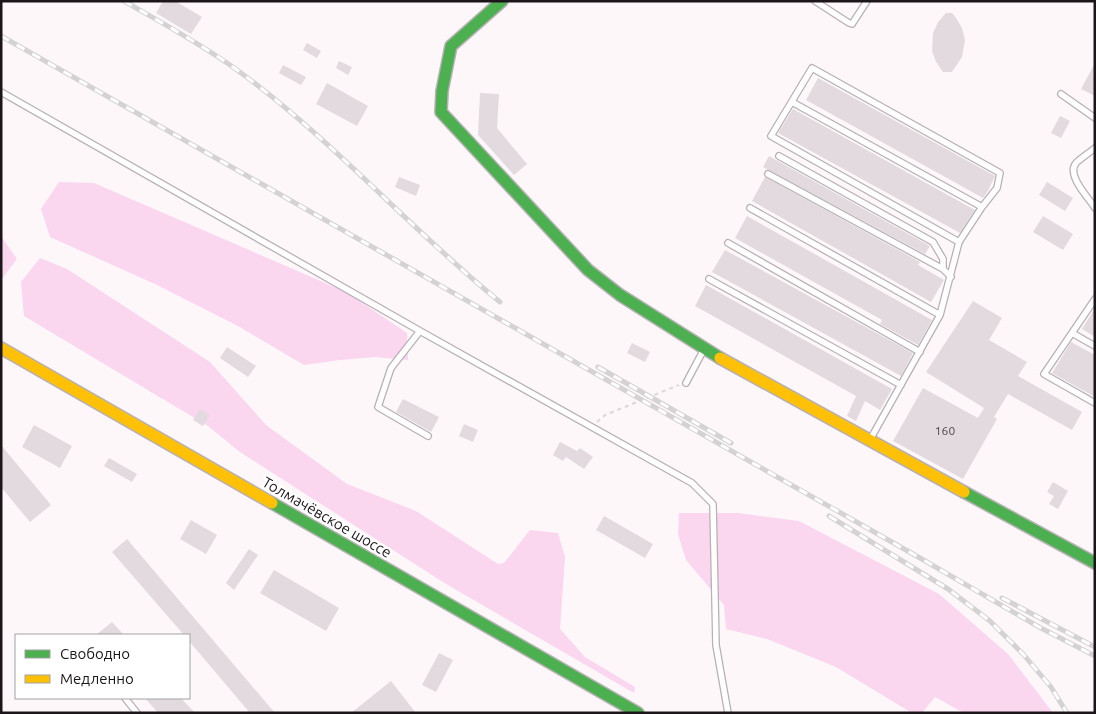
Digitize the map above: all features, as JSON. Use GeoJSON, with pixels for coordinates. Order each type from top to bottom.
{"type":"FeatureCollection","features":[{"type":"Feature","properties":{"kind":"street"},"geometry":{"type":"LineString","coordinates":[[502,1],[451,46],[442,91],[441,112],[588,270],[620,295],[704,349],[1095,563]]}},
{"type":"Feature","properties":{"kind":"street","name":"Толмачёвское шоссе"},"geometry":{"type":"LineString","coordinates":[[1,348],[638,713]]}},
{"type":"Feature","properties":{"kind":"lane"},"geometry":{"type":"LineString","coordinates":[[815,1],[852,24],[865,2]]}},
{"type":"Feature","properties":{"kind":"lane"},"geometry":{"type":"LineString","coordinates":[[870,440],[940,316],[959,242],[997,188],[1000,173],[812,68],[771,136],[959,242]]}},
{"type":"Feature","properties":{"kind":"lane"},"geometry":{"type":"LineString","coordinates":[[1,92],[420,331],[692,483],[713,504],[716,645],[728,713]]}},
{"type":"Feature","properties":{"kind":"lane"},"geometry":{"type":"LineString","coordinates":[[1061,94],[1095,118]]}},
{"type":"Feature","properties":{"kind":"lane"},"geometry":{"type":"LineString","coordinates":[[792,102],[982,207]]}},
{"type":"Feature","properties":{"kind":"lane"},"geometry":{"type":"LineString","coordinates":[[1095,148],[1075,164],[1072,171],[1074,178],[1095,208]]}},
{"type":"Feature","properties":{"kind":"lane"},"geometry":{"type":"LineString","coordinates":[[779,156],[933,242],[943,259],[943,268]]}},
{"type":"Feature","properties":{"kind":"lane"},"geometry":{"type":"LineString","coordinates":[[768,174],[943,268],[951,277]]}},
{"type":"Feature","properties":{"kind":"lane"},"geometry":{"type":"LineString","coordinates":[[750,208],[940,316]]}},
{"type":"Feature","properties":{"kind":"lane"},"geometry":{"type":"LineString","coordinates":[[728,244],[920,352]]}},
{"type":"Feature","properties":{"kind":"lane"},"geometry":{"type":"LineString","coordinates":[[709,279],[901,385]]}},
{"type":"Feature","properties":{"kind":"lane"},"geometry":{"type":"LineString","coordinates":[[1095,299],[1044,374],[1095,403]]}},
{"type":"Feature","properties":{"kind":"lane"},"geometry":{"type":"LineString","coordinates":[[420,331],[391,368],[378,407],[428,436]]}},
{"type":"Feature","properties":{"kind":"lane"},"geometry":{"type":"LineString","coordinates":[[1072,333],[1095,346]]}},
{"type":"Feature","properties":{"kind":"lane"},"geometry":{"type":"LineString","coordinates":[[686,383],[704,349]]}},
{"type":"Feature","properties":{"kind":"lane"},"geometry":{"type":"LineString","coordinates":[[125,699],[138,713]]}},
{"type":"Feature","properties":{"kind":"path"},"geometry":{"type":"LineString","coordinates":[[592,427],[605,415],[686,383]]}},
{"type":"Feature","properties":{"kind":"shaded area"},"geometry":{"type":"Polygon","coordinates":[[[59,182],[94,183],[346,292],[407,333],[408,360],[375,357],[304,365],[238,326],[155,284],[50,237],[41,209],[59,182]]]}},
{"type":"Feature","properties":{"kind":"shaded area"},"geometry":{"type":"Polygon","coordinates":[[[1,236],[17,259],[1,280],[1,236]]]}},
{"type":"Feature","properties":{"kind":"shaded area"},"geometry":{"type":"Polygon","coordinates":[[[40,258],[67,269],[210,362],[266,425],[347,484],[416,511],[498,564],[504,563],[530,530],[558,533],[565,557],[560,629],[585,657],[635,687],[634,693],[446,584],[240,452],[208,426],[24,316],[21,282],[40,258]]]}},
{"type":"Feature","properties":{"kind":"shaded area"},"geometry":{"type":"Polygon","coordinates":[[[679,513],[738,513],[799,521],[939,594],[1008,654],[1053,713],[964,713],[935,697],[922,713],[912,713],[836,667],[767,639],[726,629],[724,605],[686,560],[678,534],[679,513]]]}},
{"type":"Feature","properties":{"kind":"building"},"geometry":{"type":"Polygon","coordinates":[[[163,1],[175,1],[202,17],[191,34],[156,13],[163,1]]]}},
{"type":"Feature","properties":{"kind":"building"},"geometry":{"type":"Polygon","coordinates":[[[946,13],[952,13],[956,18],[962,28],[965,40],[962,57],[952,72],[943,72],[936,62],[932,51],[933,33],[938,22],[946,13]]]}},
{"type":"Feature","properties":{"kind":"building"},"geometry":{"type":"Polygon","coordinates":[[[307,43],[321,51],[317,58],[303,50],[307,43]]]}},
{"type":"Feature","properties":{"kind":"building"},"geometry":{"type":"Polygon","coordinates":[[[339,61],[352,67],[348,75],[336,68],[339,61]]]}},
{"type":"Feature","properties":{"kind":"building"},"geometry":{"type":"Polygon","coordinates":[[[1095,63],[1095,96],[1081,89],[1095,63]]]}},
{"type":"Feature","properties":{"kind":"building"},"geometry":{"type":"Polygon","coordinates":[[[283,65],[306,77],[301,85],[279,73],[283,65]]]}},
{"type":"Feature","properties":{"kind":"building"},"geometry":{"type":"Polygon","coordinates":[[[818,78],[995,176],[988,191],[983,198],[806,100],[818,78]]]}},
{"type":"Feature","properties":{"kind":"building"},"geometry":{"type":"Polygon","coordinates":[[[327,83],[368,106],[357,126],[316,104],[327,83]]]}},
{"type":"Feature","properties":{"kind":"building"},"geometry":{"type":"Polygon","coordinates":[[[480,93],[499,94],[497,128],[527,164],[514,175],[478,135],[480,93]]]}},
{"type":"Feature","properties":{"kind":"building"},"geometry":{"type":"Polygon","coordinates":[[[793,109],[975,210],[960,233],[778,133],[793,109]]]}},
{"type":"Feature","properties":{"kind":"building"},"geometry":{"type":"Polygon","coordinates":[[[1060,116],[1070,121],[1061,138],[1051,133],[1060,116]]]}},
{"type":"Feature","properties":{"kind":"building"},"geometry":{"type":"Polygon","coordinates":[[[769,156],[930,246],[925,254],[763,167],[769,156]]]}},
{"type":"Feature","properties":{"kind":"building"},"geometry":{"type":"Polygon","coordinates":[[[399,177],[420,185],[416,196],[395,187],[399,177]]]}},
{"type":"Feature","properties":{"kind":"building"},"geometry":{"type":"Polygon","coordinates":[[[765,177],[920,262],[918,265],[944,280],[931,302],[752,201],[765,177]]]}},
{"type":"Feature","properties":{"kind":"building"},"geometry":{"type":"Polygon","coordinates":[[[1047,182],[1073,198],[1065,211],[1039,195],[1047,182]]]}},
{"type":"Feature","properties":{"kind":"building"},"geometry":{"type":"Polygon","coordinates":[[[747,216],[932,320],[918,345],[880,324],[882,320],[735,238],[747,216]]]}},
{"type":"Feature","properties":{"kind":"building"},"geometry":{"type":"Polygon","coordinates":[[[1043,216],[1073,234],[1063,250],[1033,232],[1043,216]]]}},
{"type":"Feature","properties":{"kind":"building"},"geometry":{"type":"Polygon","coordinates":[[[725,250],[913,353],[901,376],[712,272],[725,250]]]}},
{"type":"Feature","properties":{"kind":"building"},"geometry":{"type":"Polygon","coordinates":[[[706,285],[892,389],[880,410],[865,401],[856,421],[847,416],[856,396],[695,306],[706,285]]]}},
{"type":"Feature","properties":{"kind":"building"},"geometry":{"type":"Polygon","coordinates":[[[973,301],[1002,318],[989,340],[1027,362],[1018,376],[1082,412],[1072,430],[1008,394],[994,417],[997,419],[963,479],[893,441],[923,388],[978,418],[984,408],[926,372],[973,301]]]}},
{"type":"Feature","properties":{"kind":"building"},"geometry":{"type":"Polygon","coordinates":[[[1095,308],[1095,337],[1082,329],[1095,308]]]}},
{"type":"Feature","properties":{"kind":"building"},"geometry":{"type":"Polygon","coordinates":[[[1071,342],[1095,355],[1095,397],[1052,373],[1071,342]]]}},
{"type":"Feature","properties":{"kind":"building"},"geometry":{"type":"Polygon","coordinates":[[[632,343],[650,352],[645,362],[627,353],[632,343]]]}},
{"type":"Feature","properties":{"kind":"building"},"geometry":{"type":"Polygon","coordinates":[[[227,347],[256,366],[248,377],[220,358],[227,347]]]}},
{"type":"Feature","properties":{"kind":"building"},"geometry":{"type":"Polygon","coordinates":[[[403,399],[439,417],[431,432],[396,412],[403,399]]]}},
{"type":"Feature","properties":{"kind":"building"},"geometry":{"type":"Polygon","coordinates":[[[200,409],[210,415],[203,426],[193,420],[200,409]]]}},
{"type":"Feature","properties":{"kind":"building"},"geometry":{"type":"Polygon","coordinates":[[[464,424],[478,430],[473,442],[459,436],[464,424]]]}},
{"type":"Feature","properties":{"kind":"building"},"geometry":{"type":"Polygon","coordinates":[[[34,425],[72,446],[60,468],[22,447],[34,425]]]}},
{"type":"Feature","properties":{"kind":"building"},"geometry":{"type":"Polygon","coordinates":[[[560,442],[577,451],[580,448],[593,457],[584,469],[566,457],[563,461],[553,455],[560,442]]]}},
{"type":"Feature","properties":{"kind":"building"},"geometry":{"type":"Polygon","coordinates":[[[1,445],[51,505],[30,522],[1,487],[1,445]]]}},
{"type":"Feature","properties":{"kind":"building"},"geometry":{"type":"Polygon","coordinates":[[[109,458],[137,474],[132,482],[104,466],[109,458]]]}},
{"type":"Feature","properties":{"kind":"building"},"geometry":{"type":"Polygon","coordinates":[[[1053,482],[1068,491],[1058,509],[1049,504],[1054,496],[1047,492],[1053,482]]]}},
{"type":"Feature","properties":{"kind":"building"},"geometry":{"type":"Polygon","coordinates":[[[604,516],[653,544],[645,558],[596,530],[604,516]]]}},
{"type":"Feature","properties":{"kind":"building"},"geometry":{"type":"Polygon","coordinates":[[[191,520],[217,535],[206,554],[180,539],[191,520]]]}},
{"type":"Feature","properties":{"kind":"building"},"geometry":{"type":"Polygon","coordinates":[[[127,539],[275,713],[250,713],[190,642],[190,634],[183,634],[112,552],[127,539]]]}},
{"type":"Feature","properties":{"kind":"building"},"geometry":{"type":"Polygon","coordinates":[[[249,549],[258,555],[234,590],[226,583],[249,549]]]}},
{"type":"Feature","properties":{"kind":"building"},"geometry":{"type":"Polygon","coordinates":[[[274,570],[339,608],[326,631],[260,593],[274,570]]]}},
{"type":"Feature","properties":{"kind":"building"},"geometry":{"type":"Polygon","coordinates":[[[112,622],[123,634],[97,634],[112,622]]]}},
{"type":"Feature","properties":{"kind":"building"},"geometry":{"type":"Polygon","coordinates":[[[439,653],[453,660],[436,692],[422,685],[439,653]]]}},
{"type":"Feature","properties":{"kind":"building"},"geometry":{"type":"Polygon","coordinates":[[[391,681],[416,713],[351,713],[391,681]]]}},
{"type":"Feature","properties":{"kind":"building"},"geometry":{"type":"Polygon","coordinates":[[[146,699],[182,699],[195,713],[158,713],[146,699]]]}},
{"type":"Feature","properties":{"kind":"railway"},"geometry":{"type":"LineString","coordinates":[[124,1],[210,51],[272,96],[338,154],[434,245],[500,302]]}},
{"type":"Feature","properties":{"kind":"railway"},"geometry":{"type":"LineString","coordinates":[[1,36],[1039,627],[1095,656]]}},
{"type":"Feature","properties":{"kind":"railway"},"geometry":{"type":"LineString","coordinates":[[598,367],[731,443]]}},
{"type":"Feature","properties":{"kind":"railway"},"geometry":{"type":"LineString","coordinates":[[829,516],[948,589],[990,621],[1023,654],[1051,687],[1067,713]]}},
{"type":"Feature","properties":{"kind":"railway"},"geometry":{"type":"LineString","coordinates":[[1002,598],[1095,647]]}},
{"type":"Feature","properties":{"kind":"traffic: fast"},"geometry":{"type":"LineString","coordinates":[[502,1],[451,46],[442,91],[441,112],[588,270],[620,295],[720,358]]}},
{"type":"Feature","properties":{"kind":"traffic: fast"},"geometry":{"type":"LineString","coordinates":[[964,492],[1095,563]]}},
{"type":"Feature","properties":{"kind":"traffic: fast"},"geometry":{"type":"LineString","coordinates":[[272,503],[638,713]]}},
{"type":"Feature","properties":{"kind":"traffic: slow"},"geometry":{"type":"LineString","coordinates":[[1,348],[272,503]]}},
{"type":"Feature","properties":{"kind":"traffic: slow"},"geometry":{"type":"LineString","coordinates":[[720,358],[964,492]]}}]}
